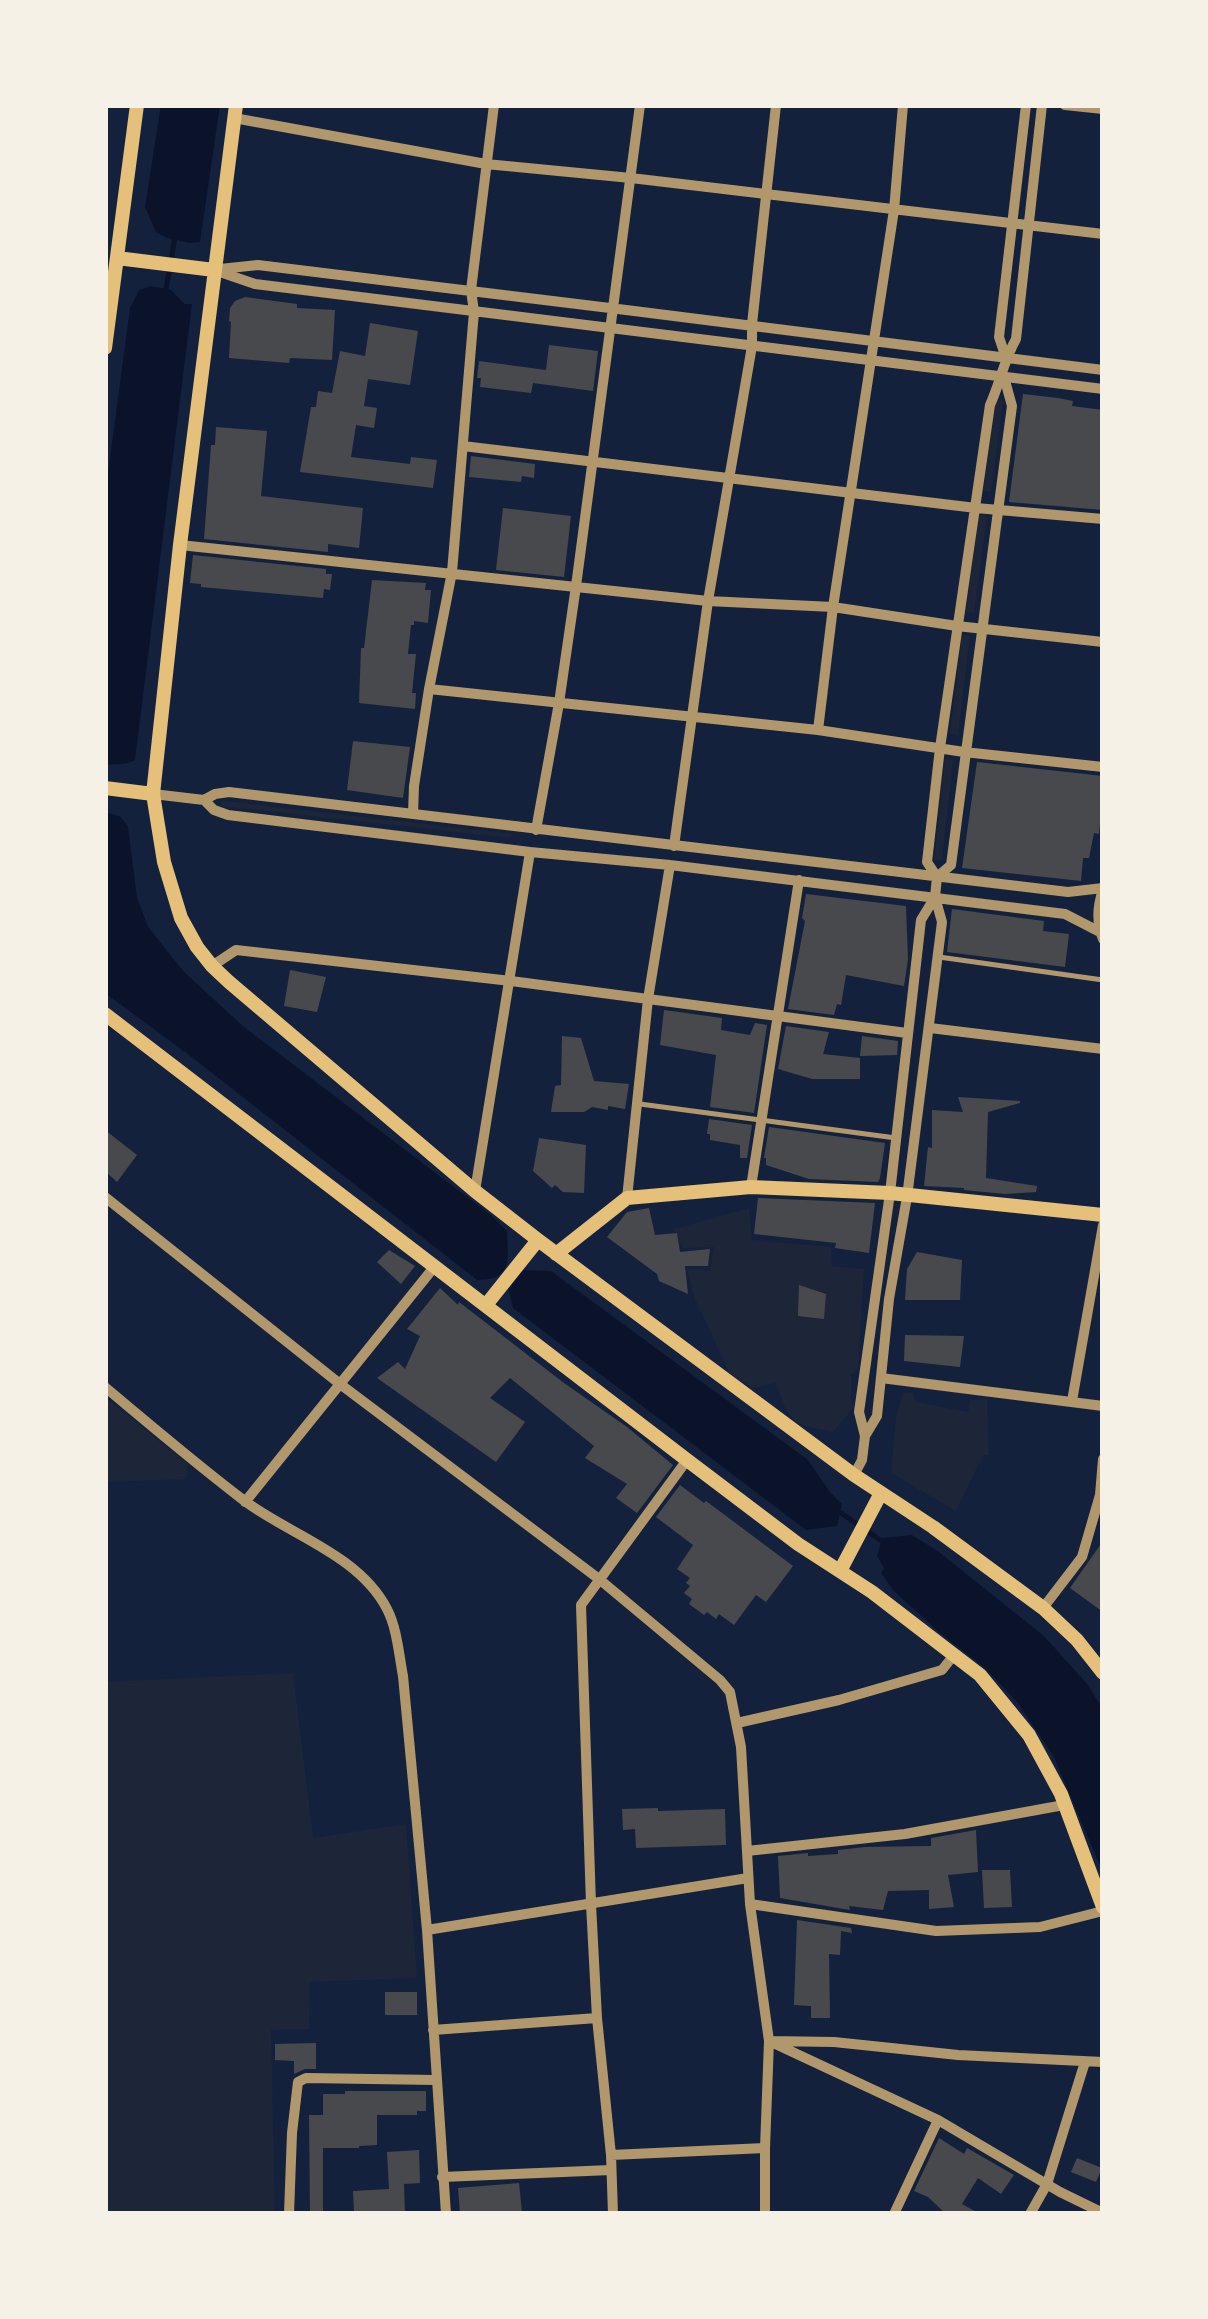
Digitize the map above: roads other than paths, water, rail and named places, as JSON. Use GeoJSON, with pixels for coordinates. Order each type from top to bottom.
{"type":"FeatureCollection","features":[{"type":"Feature","properties":{"kind":"main road"},"geometry":{"type":"LineString","coordinates":[[105,348],[111,258],[137,105]]}},
{"type":"Feature","properties":{"kind":"main road"},"geometry":{"type":"LineString","coordinates":[[235,111],[153,794],[164,862],[181,918],[197,947],[212,966],[476,1191],[533,1246],[556,1254],[854,1475],[879,1498],[948,1538],[1042,1608],[1077,1640],[1103,1673]]}},
{"type":"Feature","properties":{"kind":"main road"},"geometry":{"type":"LineString","coordinates":[[111,258],[214,270]]}},
{"type":"Feature","properties":{"kind":"main road"},"geometry":{"type":"LineString","coordinates":[[105,788],[153,794]]}},
{"type":"Feature","properties":{"kind":"main road"},"geometry":{"type":"LineString","coordinates":[[105,1014],[435,1266],[490,1300],[687,1460],[798,1544],[872,1592],[980,1676],[1029,1735],[1061,1794],[1103,1909]]}},
{"type":"Feature","properties":{"kind":"main road"},"geometry":{"type":"LineString","coordinates":[[556,1254],[627,1198],[751,1187],[890,1193],[1103,1215]]}},
{"type":"Feature","properties":{"kind":"main road"},"geometry":{"type":"LineString","coordinates":[[490,1300],[533,1246]]}},
{"type":"Feature","properties":{"kind":"main road"},"geometry":{"type":"LineString","coordinates":[[840,1571],[879,1498]]}},
{"type":"Feature","properties":{"kind":"street"},"geometry":{"type":"LineString","coordinates":[[412,814],[428,689],[452,572],[474,312],[471,290],[494,105]]}},
{"type":"Feature","properties":{"kind":"street"},"geometry":{"type":"LineString","coordinates":[[536,830],[576,586],[640,105]]}},
{"type":"Feature","properties":{"kind":"street"},"geometry":{"type":"LineString","coordinates":[[674,846],[708,601],[752,346],[776,105]]}},
{"type":"Feature","properties":{"kind":"street"},"geometry":{"type":"LineString","coordinates":[[818,730],[894,210],[903,105]]}},
{"type":"Feature","properties":{"kind":"street"},"geometry":{"type":"LineString","coordinates":[[1006,358],[999,336],[1026,105]]}},
{"type":"Feature","properties":{"kind":"street"},"geometry":{"type":"LineString","coordinates":[[854,1475],[862,1460],[866,1436],[878,1416],[890,1299],[939,957],[942,922],[936,898],[937,877],[927,862],[940,748],[990,405],[1016,339],[1042,105]]}},
{"type":"Feature","properties":{"kind":"street"},"geometry":{"type":"LineString","coordinates":[[1065,105],[1103,108]]}},
{"type":"Feature","properties":{"kind":"street"},"geometry":{"type":"LineString","coordinates":[[235,111],[486,164],[1103,234]]}},
{"type":"Feature","properties":{"kind":"street"},"geometry":{"type":"LineString","coordinates":[[214,270],[258,264],[1103,370]]}},
{"type":"Feature","properties":{"kind":"street"},"geometry":{"type":"LineString","coordinates":[[214,270],[255,284],[1103,389]]}},
{"type":"Feature","properties":{"kind":"street"},"geometry":{"type":"LineString","coordinates":[[937,877],[951,865],[1012,406],[1004,376]]}},
{"type":"Feature","properties":{"kind":"street"},"geometry":{"type":"LineString","coordinates":[[463,446],[976,508],[1103,519]]}},
{"type":"Feature","properties":{"kind":"street"},"geometry":{"type":"LineString","coordinates":[[180,545],[708,601],[833,607],[1103,642]]}},
{"type":"Feature","properties":{"kind":"street"},"geometry":{"type":"LineString","coordinates":[[428,689],[818,730],[964,752],[1103,767]]}},
{"type":"Feature","properties":{"kind":"street"},"geometry":{"type":"LineString","coordinates":[[153,794],[204,800],[229,792],[1068,892],[1103,889],[1097,918],[1102,936]]}},
{"type":"Feature","properties":{"kind":"street"},"geometry":{"type":"LineString","coordinates":[[204,800],[214,810],[228,814],[1065,914],[1102,936]]}},
{"type":"Feature","properties":{"kind":"street"},"geometry":{"type":"LineString","coordinates":[[476,1191],[530,852]]}},
{"type":"Feature","properties":{"kind":"street"},"geometry":{"type":"LineString","coordinates":[[627,1198],[648,999],[670,865]]}},
{"type":"Feature","properties":{"kind":"street"},"geometry":{"type":"LineString","coordinates":[[751,1187],[799,880]]}},
{"type":"Feature","properties":{"kind":"street"},"geometry":{"type":"LineString","coordinates":[[866,1436],[859,1412],[890,1193],[907,1033],[922,920],[936,898]]}},
{"type":"Feature","properties":{"kind":"street"},"geometry":{"type":"LineString","coordinates":[[212,966],[236,950],[907,1033]]}},
{"type":"Feature","properties":{"kind":"street"},"geometry":{"type":"LineString","coordinates":[[930,1028],[1103,1048]]}},
{"type":"Feature","properties":{"kind":"street"},"geometry":{"type":"LineString","coordinates":[[105,1197],[340,1384],[599,1579],[730,1692],[741,1748],[750,1904],[769,2041],[765,2214]]}},
{"type":"Feature","properties":{"kind":"street"},"geometry":{"type":"LineString","coordinates":[[1072,1401],[1103,1225]]}},
{"type":"Feature","properties":{"kind":"street"},"geometry":{"type":"LineString","coordinates":[[245,1502],[435,1266]]}},
{"type":"Feature","properties":{"kind":"street"},"geometry":{"type":"LineString","coordinates":[[881,1378],[1103,1406]]}},
{"type":"Feature","properties":{"kind":"street"},"geometry":{"type":"LineString","coordinates":[[105,1388],[245,1502],[338,1557],[367,1583],[387,1609],[402,1676],[427,1930],[446,2214]]}},
{"type":"Feature","properties":{"kind":"street"},"geometry":{"type":"LineString","coordinates":[[1042,1608],[1082,1557],[1101,1501],[1103,1459]]}},
{"type":"Feature","properties":{"kind":"street"},"geometry":{"type":"LineString","coordinates":[[613,2214],[591,1904],[581,1605],[687,1460]]}},
{"type":"Feature","properties":{"kind":"street"},"geometry":{"type":"LineString","coordinates":[[737,1723],[840,1700],[942,1670],[954,1655]]}},
{"type":"Feature","properties":{"kind":"street"},"geometry":{"type":"LineString","coordinates":[[747,1851],[905,1834],[1064,1805]]}},
{"type":"Feature","properties":{"kind":"street"},"geometry":{"type":"LineString","coordinates":[[427,1930],[748,1878]]}},
{"type":"Feature","properties":{"kind":"street"},"geometry":{"type":"LineString","coordinates":[[750,1904],[936,1931],[1040,1927],[1103,1909]]}},
{"type":"Feature","properties":{"kind":"street"},"geometry":{"type":"LineString","coordinates":[[433,2030],[597,2018]]}},
{"type":"Feature","properties":{"kind":"street"},"geometry":{"type":"LineString","coordinates":[[769,2041],[834,2042],[958,2055],[1103,2062]]}},
{"type":"Feature","properties":{"kind":"street"},"geometry":{"type":"LineString","coordinates":[[769,2041],[938,2120],[1103,2213]]}},
{"type":"Feature","properties":{"kind":"street"},"geometry":{"type":"LineString","coordinates":[[1030,2214],[1047,2184],[1085,2062]]}},
{"type":"Feature","properties":{"kind":"street"},"geometry":{"type":"LineString","coordinates":[[289,2214],[298,2082],[306,2078],[436,2080]]}},
{"type":"Feature","properties":{"kind":"street"},"geometry":{"type":"LineString","coordinates":[[894,2214],[938,2120]]}},
{"type":"Feature","properties":{"kind":"street"},"geometry":{"type":"LineString","coordinates":[[611,2154],[765,2148]]}},
{"type":"Feature","properties":{"kind":"street"},"geometry":{"type":"LineString","coordinates":[[442,2177],[611,2170]]}},
{"type":"Feature","properties":{"kind":"lane"},"geometry":{"type":"LineString","coordinates":[[939,957],[1103,980]]}},
{"type":"Feature","properties":{"kind":"lane"},"geometry":{"type":"LineString","coordinates":[[637,1104],[896,1138]]}},
{"type":"Feature","properties":{"kind":"waterway"},"geometry":{"type":"LineString","coordinates":[[165,295],[175,237]]}},
{"type":"Feature","properties":{"kind":"waterway"},"geometry":{"type":"LineString","coordinates":[[838,1511],[883,1542]]}}]}
